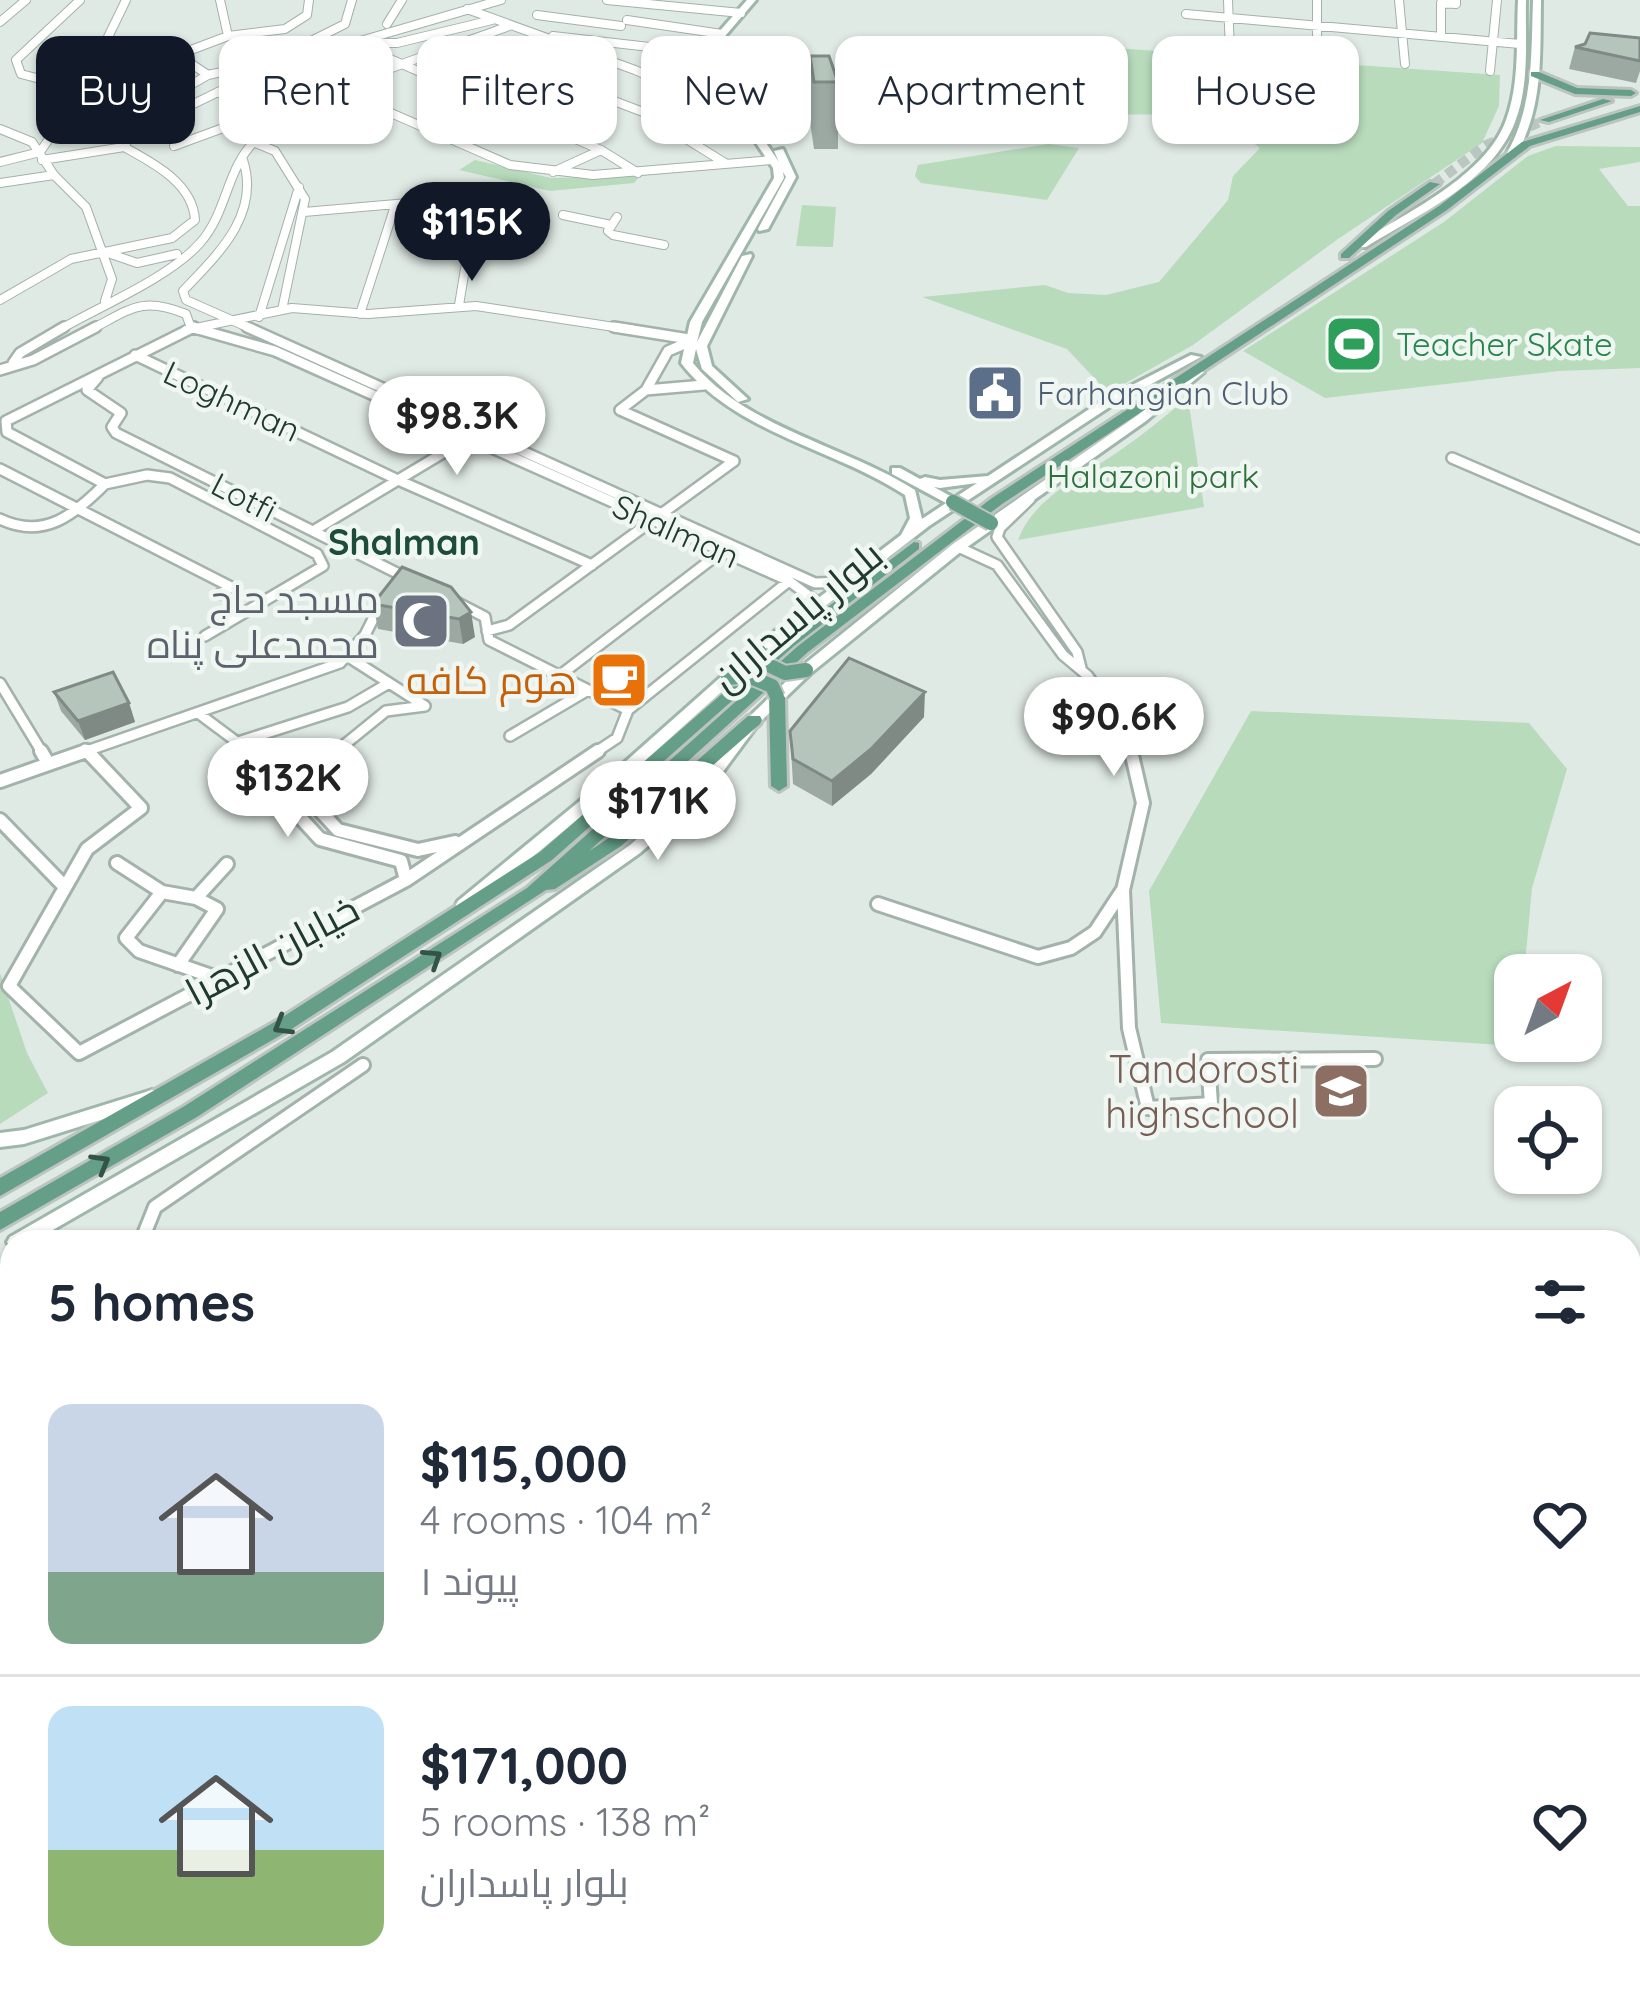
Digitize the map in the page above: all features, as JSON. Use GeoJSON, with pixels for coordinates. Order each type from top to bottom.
{"type":"FeatureCollection","features":[{"type":"Feature","properties":{"kind":"main road"},"geometry":{"type":"LineString","coordinates":[[722,34],[752,0]]}},
{"type":"Feature","properties":{"kind":"main road"},"geometry":{"type":"LineString","coordinates":[[764,0],[726,40],[720,65],[785,160],[790,177],[700,346],[706,367],[760,413],[897,472],[991,523]]}},
{"type":"Feature","properties":{"kind":"main road","name":"بلوار پاسداران"},"geometry":{"type":"LineString","coordinates":[[0,1222],[190,1112],[533,892],[803,649],[886,584],[997,501],[1476,169],[1507,131],[1516,103],[1522,0]]}},
{"type":"Feature","properties":{"kind":"main road"},"geometry":{"type":"LineString","coordinates":[[1511,154],[1526,134],[1537,0]]}},
{"type":"Feature","properties":{"kind":"main road"},"geometry":{"type":"LineString","coordinates":[[1534,74],[1575,91],[1636,92]]}},
{"type":"Feature","properties":{"kind":"main road"},"geometry":{"type":"LineString","coordinates":[[1545,120],[1636,92]]}},
{"type":"Feature","properties":{"kind":"main road","name":"بلوار پاسداران"},"geometry":{"type":"LineString","coordinates":[[0,1188],[170,1091],[446,923],[546,856],[789,643],[986,495],[1443,208],[1526,144],[1640,109]]}},
{"type":"Feature","properties":{"kind":"main road"},"geometry":{"type":"LineString","coordinates":[[760,144],[779,178],[689,340],[687,363],[704,385],[911,493],[916,520],[896,544]]}},
{"type":"Feature","properties":{"kind":"main road"},"geometry":{"type":"LineString","coordinates":[[1362,245],[1392,213],[1434,184]]}},
{"type":"Feature","properties":{"kind":"main road"},"geometry":{"type":"LineString","coordinates":[[446,923],[759,651],[896,544],[1107,403],[1202,360]]}},
{"type":"Feature","properties":{"kind":"main road"},"geometry":{"type":"LineString","coordinates":[[533,892],[566,877],[615,842],[806,670],[958,547],[1142,418],[1202,360]]}},
{"type":"Feature","properties":{"kind":"main road"},"geometry":{"type":"LineString","coordinates":[[897,472],[940,484],[995,475]]}},
{"type":"Feature","properties":{"kind":"main road"},"geometry":{"type":"LineString","coordinates":[[759,651],[764,664],[785,673],[806,670]]}},
{"type":"Feature","properties":{"kind":"main road"},"geometry":{"type":"LineString","coordinates":[[728,678],[748,676],[772,686],[777,697],[779,786]]}},
{"type":"Feature","properties":{"kind":"main road"},"geometry":{"type":"LineString","coordinates":[[37,1230],[338,1057],[584,886],[700,793],[754,720]]}},
{"type":"Feature","properties":{"kind":"main road"},"geometry":{"type":"LineString","coordinates":[[0,1140],[24,1137],[170,1091]]}},
{"type":"Feature","properties":{"kind":"street"},"geometry":{"type":"LineString","coordinates":[[0,22],[5,12],[26,0]]}},
{"type":"Feature","properties":{"kind":"street"},"geometry":{"type":"LineString","coordinates":[[80,0],[16,60],[21,74],[71,87],[93,68],[126,0]]}},
{"type":"Feature","properties":{"kind":"street"},"geometry":{"type":"LineString","coordinates":[[216,0],[228,36],[264,34],[300,22],[307,15],[309,0]]}},
{"type":"Feature","properties":{"kind":"street"},"geometry":{"type":"LineString","coordinates":[[324,36],[345,24],[352,0]]}},
{"type":"Feature","properties":{"kind":"street"},"geometry":{"type":"LineString","coordinates":[[387,24],[402,0]]}},
{"type":"Feature","properties":{"kind":"street"},"geometry":{"type":"LineString","coordinates":[[373,36],[468,4],[500,0]]}},
{"type":"Feature","properties":{"kind":"street"},"geometry":{"type":"LineString","coordinates":[[521,31],[554,0]]}},
{"type":"Feature","properties":{"kind":"street"},"geometry":{"type":"LineString","coordinates":[[607,0],[741,13]]}},
{"type":"Feature","properties":{"kind":"street"},"geometry":{"type":"LineString","coordinates":[[1228,0],[1229,36]]}},
{"type":"Feature","properties":{"kind":"street"},"geometry":{"type":"LineString","coordinates":[[1317,0],[1317,36]]}},
{"type":"Feature","properties":{"kind":"street"},"geometry":{"type":"LineString","coordinates":[[1399,0],[1406,64]]}},
{"type":"Feature","properties":{"kind":"street"},"geometry":{"type":"LineString","coordinates":[[1441,38],[1441,3],[1456,4],[1456,0]]}},
{"type":"Feature","properties":{"kind":"street"},"geometry":{"type":"LineString","coordinates":[[1490,71],[1497,0]]}},
{"type":"Feature","properties":{"kind":"street"},"geometry":{"type":"LineString","coordinates":[[611,36],[646,1]]}},
{"type":"Feature","properties":{"kind":"street"},"geometry":{"type":"LineString","coordinates":[[468,4],[493,20],[537,36]]}},
{"type":"Feature","properties":{"kind":"street"},"geometry":{"type":"LineString","coordinates":[[1186,14],[1520,44]]}},
{"type":"Feature","properties":{"kind":"street"},"geometry":{"type":"LineString","coordinates":[[537,16],[722,34]]}},
{"type":"Feature","properties":{"kind":"street"},"geometry":{"type":"LineString","coordinates":[[393,44],[493,20]]}},
{"type":"Feature","properties":{"kind":"street"},"geometry":{"type":"LineString","coordinates":[[486,36],[509,26]]}},
{"type":"Feature","properties":{"kind":"street"},"geometry":{"type":"LineString","coordinates":[[534,35],[549,36]]}},
{"type":"Feature","properties":{"kind":"street"},"geometry":{"type":"LineString","coordinates":[[41,156],[82,92],[219,39]]}},
{"type":"Feature","properties":{"kind":"street"},"geometry":{"type":"LineString","coordinates":[[393,60],[601,150],[638,173]]}},
{"type":"Feature","properties":{"kind":"street"},"geometry":{"type":"LineString","coordinates":[[393,73],[417,64]]}},
{"type":"Feature","properties":{"kind":"street"},"geometry":{"type":"LineString","coordinates":[[195,66],[208,75]]}},
{"type":"Feature","properties":{"kind":"street"},"geometry":{"type":"LineString","coordinates":[[124,147],[125,137],[151,109],[219,73]]}},
{"type":"Feature","properties":{"kind":"street"},"geometry":{"type":"LineString","coordinates":[[195,104],[218,92]]}},
{"type":"Feature","properties":{"kind":"street"},"geometry":{"type":"LineString","coordinates":[[617,102],[643,112],[726,164]]}},
{"type":"Feature","properties":{"kind":"street"},"geometry":{"type":"LineString","coordinates":[[393,115],[511,166],[552,172],[638,173],[772,160]]}},
{"type":"Feature","properties":{"kind":"street"},"geometry":{"type":"LineString","coordinates":[[0,129],[32,142],[54,175],[86,207],[105,251],[112,290],[100,307]]}},
{"type":"Feature","properties":{"kind":"street"},"geometry":{"type":"LineString","coordinates":[[174,146],[219,130]]}},
{"type":"Feature","properties":{"kind":"street"},"geometry":{"type":"LineString","coordinates":[[0,370],[20,353],[200,244],[223,211],[234,171],[252,144]]}},
{"type":"Feature","properties":{"kind":"street"},"geometry":{"type":"LineString","coordinates":[[258,144],[274,151],[299,187],[304,212],[282,310]]}},
{"type":"Feature","properties":{"kind":"street"},"geometry":{"type":"LineString","coordinates":[[0,162],[96,155],[124,147]]}},
{"type":"Feature","properties":{"kind":"street"},"geometry":{"type":"LineString","coordinates":[[0,300],[67,261],[165,240],[191,228],[196,209],[191,199],[124,147]]}},
{"type":"Feature","properties":{"kind":"street"},"geometry":{"type":"LineString","coordinates":[[552,172],[601,150]]}},
{"type":"Feature","properties":{"kind":"street","name":"Shalman"},"geometry":{"type":"LineString","coordinates":[[243,160],[248,189],[233,230],[209,268],[183,291],[186,300],[374,390]]}},
{"type":"Feature","properties":{"kind":"street"},"geometry":{"type":"LineString","coordinates":[[0,182],[54,175]]}},
{"type":"Feature","properties":{"kind":"street"},"geometry":{"type":"LineString","coordinates":[[272,338],[262,330],[259,317],[299,187]]}},
{"type":"Feature","properties":{"kind":"street"},"geometry":{"type":"LineString","coordinates":[[304,212],[477,196],[459,305]]}},
{"type":"Feature","properties":{"kind":"street"},"geometry":{"type":"LineString","coordinates":[[360,314],[395,206]]}},
{"type":"Feature","properties":{"kind":"street"},"geometry":{"type":"LineString","coordinates":[[563,215],[614,221],[608,231],[614,235],[664,245]]}},
{"type":"Feature","properties":{"kind":"street"},"geometry":{"type":"LineString","coordinates":[[105,251],[122,260],[153,262],[200,244]]}},
{"type":"Feature","properties":{"kind":"street","name":"Shalman"},"geometry":{"type":"LineString","coordinates":[[12,364],[32,360],[143,304],[158,303],[186,314],[190,328],[274,351],[374,390],[726,548],[815,583],[847,582]]}},
{"type":"Feature","properties":{"kind":"street"},"geometry":{"type":"LineString","coordinates":[[105,484],[7,432],[6,422],[190,328],[225,318],[259,317],[282,310],[360,314],[459,305],[689,340]]}},
{"type":"Feature","properties":{"kind":"street"},"geometry":{"type":"LineString","coordinates":[[488,631],[509,625],[734,460],[620,410],[646,390],[668,352],[689,340]]}},
{"type":"Feature","properties":{"kind":"street","name":"Loghman"},"geometry":{"type":"LineString","coordinates":[[135,355],[592,565]]}},
{"type":"Feature","properties":{"kind":"street"},"geometry":{"type":"LineString","coordinates":[[0,360],[12,364]]}},
{"type":"Feature","properties":{"kind":"street","name":"Lotfi"},"geometry":{"type":"LineString","coordinates":[[103,372],[87,390],[121,413],[112,427],[116,433],[431,590]]}},
{"type":"Feature","properties":{"kind":"street"},"geometry":{"type":"LineString","coordinates":[[646,390],[704,385]]}},
{"type":"Feature","properties":{"kind":"street"},"geometry":{"type":"LineString","coordinates":[[317,533],[477,436]]}},
{"type":"Feature","properties":{"kind":"street"},"geometry":{"type":"LineString","coordinates":[[1452,458],[1640,539]]}},
{"type":"Feature","properties":{"kind":"street"},"geometry":{"type":"LineString","coordinates":[[0,469],[77,513],[138,537],[231,587],[220,594]]}},
{"type":"Feature","properties":{"kind":"street"},"geometry":{"type":"LineString","coordinates":[[0,519],[30,530],[77,513],[105,484],[147,475],[170,478],[316,554],[323,566],[205,636]]}},
{"type":"Feature","properties":{"kind":"street"},"geometry":{"type":"LineString","coordinates":[[1036,491],[997,537],[1077,652],[1082,669]]}},
{"type":"Feature","properties":{"kind":"street"},"geometry":{"type":"LineString","coordinates":[[958,547],[997,565],[1063,655],[1082,669],[1127,730],[1143,803],[1123,890],[1130,1028],[1148,1108],[1211,1104],[1208,1060],[1375,1059]]}},
{"type":"Feature","properties":{"kind":"street"},"geometry":{"type":"LineString","coordinates":[[559,676],[726,548]]}},
{"type":"Feature","properties":{"kind":"street","name":"Shalman"},"geometry":{"type":"LineString","coordinates":[[726,548],[808,591],[813,598],[809,611]]}},
{"type":"Feature","properties":{"kind":"street"},"geometry":{"type":"LineString","coordinates":[[0,781],[340,663],[365,635],[396,572]]}},
{"type":"Feature","properties":{"kind":"street","name":"خیابان الزهرا"},"geometry":{"type":"LineString","coordinates":[[63,885],[9,986],[79,1053],[406,880],[617,738],[628,710],[789,581]]}},
{"type":"Feature","properties":{"kind":"street"},"geometry":{"type":"LineString","coordinates":[[1022,598],[1036,594]]}},
{"type":"Feature","properties":{"kind":"street"},"geometry":{"type":"LineString","coordinates":[[449,599],[484,616],[489,640],[628,710]]}},
{"type":"Feature","properties":{"kind":"street"},"geometry":{"type":"LineString","coordinates":[[302,790],[346,740],[386,711],[425,706],[347,656]]}},
{"type":"Feature","properties":{"kind":"street"},"geometry":{"type":"LineString","coordinates":[[0,683],[48,763]]}},
{"type":"Feature","properties":{"kind":"street"},"geometry":{"type":"LineString","coordinates":[[235,743],[348,706],[389,683]]}},
{"type":"Feature","properties":{"kind":"street"},"geometry":{"type":"LineString","coordinates":[[509,736],[588,690]]}},
{"type":"Feature","properties":{"kind":"street"},"geometry":{"type":"LineString","coordinates":[[198,713],[302,790],[338,830],[418,850],[462,840]]}},
{"type":"Feature","properties":{"kind":"street"},"geometry":{"type":"LineString","coordinates":[[235,743],[320,839],[401,862],[406,880]]}},
{"type":"Feature","properties":{"kind":"street"},"geometry":{"type":"LineString","coordinates":[[0,820],[63,885],[87,849],[141,808],[85,749]]}},
{"type":"Feature","properties":{"kind":"street"},"geometry":{"type":"LineString","coordinates":[[118,863],[162,892],[196,898],[217,909],[178,965]]}},
{"type":"Feature","properties":{"kind":"street"},"geometry":{"type":"LineString","coordinates":[[196,898],[227,864]]}},
{"type":"Feature","properties":{"kind":"street"},"geometry":{"type":"LineString","coordinates":[[878,904],[1038,957],[1071,948],[1095,932],[1123,890]]}},
{"type":"Feature","properties":{"kind":"street"},"geometry":{"type":"LineString","coordinates":[[162,892],[126,938],[140,951],[217,978]]}},
{"type":"Feature","properties":{"kind":"street"},"geometry":{"type":"LineString","coordinates":[[146,1230],[155,1207],[363,1065]]}},
{"type":"Feature","properties":{"kind":"green space"},"geometry":{"type":"Polygon","coordinates":[[[1128,49],[1152,51],[1152,113],[1128,114],[1128,49]]]}},
{"type":"Feature","properties":{"kind":"green space"},"geometry":{"type":"Polygon","coordinates":[[[1359,65],[1500,75],[1499,106],[1482,143],[1338,239],[1193,345],[1108,393],[1067,349],[922,297],[1045,285],[1068,293],[1106,295],[1159,282],[1228,200],[1233,176],[1260,148],[1255,144],[1359,144],[1359,65]]]}},
{"type":"Feature","properties":{"kind":"green space"},"geometry":{"type":"Polygon","coordinates":[[[1048,144],[1079,148],[1047,200],[921,183],[915,176],[918,165],[1048,144]]]}},
{"type":"Feature","properties":{"kind":"green space"},"geometry":{"type":"Polygon","coordinates":[[[1556,146],[1640,147],[1640,162],[1599,169],[1628,206],[1640,206],[1640,368],[1559,371],[1325,398],[1243,351],[1444,222],[1528,156],[1556,146]]]}},
{"type":"Feature","properties":{"kind":"green space"},"geometry":{"type":"Polygon","coordinates":[[[475,160],[551,178],[640,176],[634,183],[550,191],[459,170],[475,160]]]}},
{"type":"Feature","properties":{"kind":"green space"},"geometry":{"type":"Polygon","coordinates":[[[802,205],[836,207],[833,247],[796,246],[802,205]]]}},
{"type":"Feature","properties":{"kind":"green space","name":"Halazoni park"},"geometry":{"type":"Polygon","coordinates":[[[1188,397],[1204,507],[1018,540],[1048,499],[1131,443],[1188,397]]]}},
{"type":"Feature","properties":{"kind":"green space"},"geometry":{"type":"Polygon","coordinates":[[[1251,711],[1529,723],[1567,769],[1532,888],[1526,954],[1494,954],[1494,1045],[1161,1023],[1149,891],[1251,711]]]}},
{"type":"Feature","properties":{"kind":"green space"},"geometry":{"type":"Polygon","coordinates":[[[0,973],[27,1053],[48,1093],[0,1124],[0,973]]]}},
{"type":"Feature","properties":{"kind":"building"},"geometry":{"type":"Polygon","coordinates":[[[1590,33],[1640,38],[1640,61],[1575,47],[1585,44],[1590,33]]]}},
{"type":"Feature","properties":{"kind":"building"},"geometry":{"type":"Polygon","coordinates":[[[811,56],[829,56],[835,82],[814,82],[811,56]]]}},
{"type":"Feature","properties":{"kind":"building"},"geometry":{"type":"Polygon","coordinates":[[[402,567],[451,587],[471,612],[459,619],[373,604],[402,567]]]}},
{"type":"Feature","properties":{"kind":"building"},"geometry":{"type":"Polygon","coordinates":[[[849,658],[925,692],[871,749],[832,781],[793,759],[790,731],[849,658]]]}},
{"type":"Feature","properties":{"kind":"building"},"geometry":{"type":"Polygon","coordinates":[[[113,672],[129,703],[78,721],[54,692],[113,672]]]}},
{"type":"Feature","properties":{"kind":"tunnel"},"geometry":{"type":"LineString","coordinates":[[1434,184],[1486,145],[1545,120]]}},
{"type":"Feature","properties":{"kind":"place","name":"Teacher Skate"},"geometry":{"type":"Point","coordinates":[1354,344]}},
{"type":"Feature","properties":{"kind":"place","name":"Farhangian Club"},"geometry":{"type":"Point","coordinates":[995,393]}},
{"type":"Feature","properties":{"kind":"place","name":"مسجد حاج محمدعلی پناه"},"geometry":{"type":"Point","coordinates":[421,621]}},
{"type":"Feature","properties":{"kind":"place","name":"هوم کافه"},"geometry":{"type":"Point","coordinates":[619,680]}},
{"type":"Feature","properties":{"kind":"place","name":"Tandorosti highschool"},"geometry":{"type":"Point","coordinates":[1341,1091]}},
{"type":"Feature","properties":{"kind":"district","name":"Shalman"},"geometry":{"type":"Point","coordinates":[404,542]}}]}
